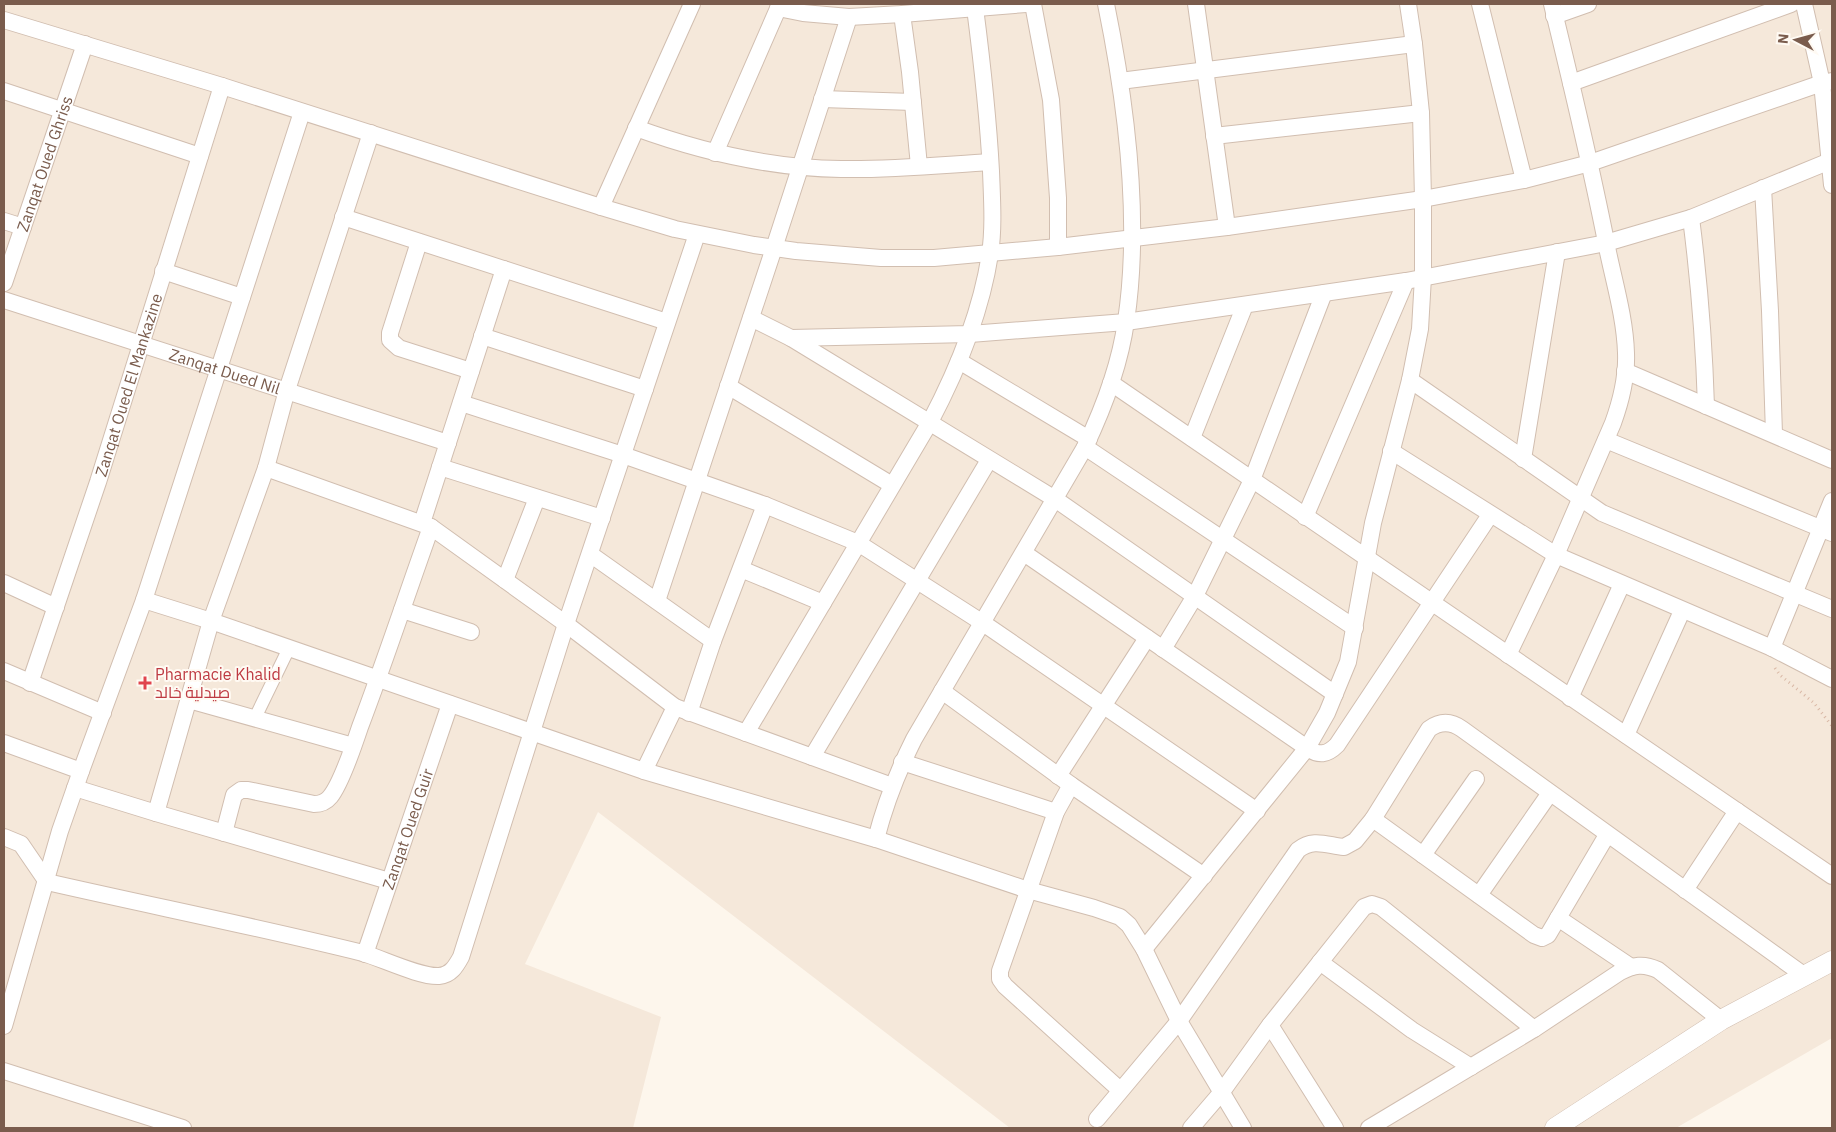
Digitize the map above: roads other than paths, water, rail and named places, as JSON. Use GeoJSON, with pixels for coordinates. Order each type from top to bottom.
{"type":"FeatureCollection","features":[{"type":"Feature","properties":{"kind":"street"},"geometry":{"type":"LineString","coordinates":[[601,207],[692,4]]}},
{"type":"Feature","properties":{"kind":"street"},"geometry":{"type":"LineString","coordinates":[[715,152],[779,6],[803,13],[848,16],[902,14],[1026,4]]}},
{"type":"Feature","properties":{"kind":"street"},"geometry":{"type":"LineString","coordinates":[[1033,4],[1043,51],[1052,110],[1058,198],[1058,248]]}},
{"type":"Feature","properties":{"kind":"street"},"geometry":{"type":"LineString","coordinates":[[876,839],[892,786],[902,762],[1087,442],[1111,383],[1126,322],[1132,266],[1132,238],[1130,177],[1120,81],[1106,4]]}},
{"type":"Feature","properties":{"kind":"street"},"geometry":{"type":"LineString","coordinates":[[1196,4],[1227,227]]}},
{"type":"Feature","properties":{"kind":"street"},"geometry":{"type":"LineString","coordinates":[[1144,949],[1307,748],[1321,725],[1348,662],[1366,558],[1410,380],[1420,329],[1424,199],[1420,113],[1414,44],[1408,4]]}},
{"type":"Feature","properties":{"kind":"street"},"geometry":{"type":"LineString","coordinates":[[1480,4],[1524,180]]}},
{"type":"Feature","properties":{"kind":"street"},"geometry":{"type":"LineString","coordinates":[[1508,655],[1556,555],[1606,440],[1619,406],[1625,371],[1624,335],[1606,243],[1590,163],[1553,10],[1588,4]]}},
{"type":"Feature","properties":{"kind":"street"},"geometry":{"type":"LineString","coordinates":[[1571,83],[1791,4]]}},
{"type":"Feature","properties":{"kind":"street"},"geometry":{"type":"LineString","coordinates":[[1804,4],[1827,82],[1832,185]]}},
{"type":"Feature","properties":{"kind":"street"},"geometry":{"type":"LineString","coordinates":[[746,733],[930,422],[970,334],[990,254],[993,224],[984,85],[975,8]]}},
{"type":"Feature","properties":{"kind":"street"},"geometry":{"type":"LineString","coordinates":[[902,14],[914,102],[919,166]]}},
{"type":"Feature","properties":{"kind":"street"},"geometry":{"type":"LineString","coordinates":[[657,601],[774,248],[848,16]]}},
{"type":"Feature","properties":{"kind":"street"},"geometry":{"type":"LineString","coordinates":[[4,20],[222,86],[601,207],[697,234],[774,248],[837,256],[881,258],[934,258],[1058,248],[1227,227],[1424,199],[1524,180],[1590,163],[1827,82]]}},
{"type":"Feature","properties":{"kind":"street","name":"Zanqat Oued Ghriss"},"geometry":{"type":"LineString","coordinates":[[4,283],[85,44]]}},
{"type":"Feature","properties":{"kind":"street"},"geometry":{"type":"LineString","coordinates":[[1120,81],[1414,44]]}},
{"type":"Feature","properties":{"kind":"street","name":"Zanqat Oued El Mankazine"},"geometry":{"type":"LineString","coordinates":[[30,683],[98,482],[222,86]]}},
{"type":"Feature","properties":{"kind":"street"},"geometry":{"type":"LineString","coordinates":[[4,91],[200,156]]}},
{"type":"Feature","properties":{"kind":"street"},"geometry":{"type":"LineString","coordinates":[[822,99],[914,102]]}},
{"type":"Feature","properties":{"kind":"street"},"geometry":{"type":"LineString","coordinates":[[4,1026],[60,831],[80,771],[144,600],[302,112]]}},
{"type":"Feature","properties":{"kind":"street"},"geometry":{"type":"LineString","coordinates":[[1214,136],[1420,113]]}},
{"type":"Feature","properties":{"kind":"street"},"geometry":{"type":"LineString","coordinates":[[636,128],[688,146],[753,160],[800,166],[879,169],[990,162]]}},
{"type":"Feature","properties":{"kind":"street"},"geometry":{"type":"LineString","coordinates":[[156,813],[211,622],[266,468],[287,390],[371,133]]}},
{"type":"Feature","properties":{"kind":"street"},"geometry":{"type":"LineString","coordinates":[[791,338],[970,334],[1126,322],[1406,281],[1606,243],[1691,218],[1830,161]]}},
{"type":"Feature","properties":{"kind":"street"},"geometry":{"type":"LineString","coordinates":[[1763,188],[1770,303],[1774,434]]}},
{"type":"Feature","properties":{"kind":"street"},"geometry":{"type":"LineString","coordinates":[[344,218],[667,322]]}},
{"type":"Feature","properties":{"kind":"street"},"geometry":{"type":"LineString","coordinates":[[1691,218],[1702,325],[1706,406]]}},
{"type":"Feature","properties":{"kind":"street"},"geometry":{"type":"LineString","coordinates":[[4,221],[23,227]]}},
{"type":"Feature","properties":{"kind":"street"},"geometry":{"type":"LineString","coordinates":[[4,837],[21,844],[46,882],[365,954],[428,975],[440,976],[447,974],[455,968],[461,957],[566,624],[697,234]]}},
{"type":"Feature","properties":{"kind":"street"},"geometry":{"type":"LineString","coordinates":[[419,242],[390,333],[390,340],[399,348],[471,371]]}},
{"type":"Feature","properties":{"kind":"street"},"geometry":{"type":"LineString","coordinates":[[1523,459],[1557,252]]}},
{"type":"Feature","properties":{"kind":"street"},"geometry":{"type":"LineString","coordinates":[[224,833],[234,795],[241,790],[322,804],[335,790],[378,679],[402,610],[427,525],[440,468],[504,269]]}},
{"type":"Feature","properties":{"kind":"street"},"geometry":{"type":"LineString","coordinates":[[163,271],[242,297]]}},
{"type":"Feature","properties":{"kind":"street"},"geometry":{"type":"LineString","coordinates":[[1305,517],[1406,281]]}},
{"type":"Feature","properties":{"kind":"street"},"geometry":{"type":"LineString","coordinates":[[1163,649],[1196,596],[1252,480],[1324,293]]}},
{"type":"Feature","properties":{"kind":"street","name":"Zanqat Dued Nil"},"geometry":{"type":"LineString","coordinates":[[4,300],[287,390],[448,444]]}},
{"type":"Feature","properties":{"kind":"street"},"geometry":{"type":"LineString","coordinates":[[1192,438],[1245,304]]}},
{"type":"Feature","properties":{"kind":"street"},"geometry":{"type":"LineString","coordinates":[[751,318],[791,338],[1055,499],[1335,694]]}},
{"type":"Feature","properties":{"kind":"street"},"geometry":{"type":"LineString","coordinates":[[482,336],[645,389]]}},
{"type":"Feature","properties":{"kind":"street"},"geometry":{"type":"LineString","coordinates":[[959,361],[1087,442],[1223,539],[1355,628]]}},
{"type":"Feature","properties":{"kind":"street"},"geometry":{"type":"LineString","coordinates":[[1625,371],[1832,460]]}},
{"type":"Feature","properties":{"kind":"street"},"geometry":{"type":"LineString","coordinates":[[1410,380],[1580,499],[1610,517],[1832,609]]}},
{"type":"Feature","properties":{"kind":"street"},"geometry":{"type":"LineString","coordinates":[[1111,383],[1832,876]]}},
{"type":"Feature","properties":{"kind":"street"},"geometry":{"type":"LineString","coordinates":[[728,386],[892,485]]}},
{"type":"Feature","properties":{"kind":"street"},"geometry":{"type":"LineString","coordinates":[[461,403],[697,481],[764,505],[858,543],[983,623],[1257,811]]}},
{"type":"Feature","properties":{"kind":"street"},"geometry":{"type":"LineString","coordinates":[[1606,440],[1827,531]]}},
{"type":"Feature","properties":{"kind":"street"},"geometry":{"type":"LineString","coordinates":[[1391,451],[1556,555],[1682,611],[1772,648],[1832,679]]}},
{"type":"Feature","properties":{"kind":"street"},"geometry":{"type":"LineString","coordinates":[[812,757],[990,460]]}},
{"type":"Feature","properties":{"kind":"street"},"geometry":{"type":"LineString","coordinates":[[266,468],[427,525],[682,710],[892,786]]}},
{"type":"Feature","properties":{"kind":"street"},"geometry":{"type":"LineString","coordinates":[[440,468],[602,518]]}},
{"type":"Feature","properties":{"kind":"street"},"geometry":{"type":"LineString","coordinates":[[505,580],[537,498]]}},
{"type":"Feature","properties":{"kind":"street"},"geometry":{"type":"LineString","coordinates":[[1772,648],[1794,594],[1827,531],[1832,501]]}},
{"type":"Feature","properties":{"kind":"street"},"geometry":{"type":"LineString","coordinates":[[644,771],[682,710],[713,641],[764,505]]}},
{"type":"Feature","properties":{"kind":"street"},"geometry":{"type":"LineString","coordinates":[[1024,552],[1314,753],[1323,754],[1337,746],[1490,515]]}},
{"type":"Feature","properties":{"kind":"street"},"geometry":{"type":"LineString","coordinates":[[590,554],[713,641]]}},
{"type":"Feature","properties":{"kind":"street"},"geometry":{"type":"LineString","coordinates":[[741,569],[823,603]]}},
{"type":"Feature","properties":{"kind":"street"},"geometry":{"type":"LineString","coordinates":[[4,583],[56,607]]}},
{"type":"Feature","properties":{"kind":"street"},"geometry":{"type":"LineString","coordinates":[[1570,698],[1622,584]]}},
{"type":"Feature","properties":{"kind":"street"},"geometry":{"type":"LineString","coordinates":[[144,600],[289,648],[644,771],[876,839],[1028,890],[1094,908],[1120,918],[1129,925],[1144,949],[1179,1021],[1243,1128]]}},
{"type":"Feature","properties":{"kind":"street"},"geometry":{"type":"LineString","coordinates":[[402,610],[471,632]]}},
{"type":"Feature","properties":{"kind":"street"},"geometry":{"type":"LineString","coordinates":[[1626,735],[1682,611]]}},
{"type":"Feature","properties":{"kind":"street"},"geometry":{"type":"LineString","coordinates":[[1120,1090],[1005,986],[1000,979],[1000,971],[1056,812],[1065,781],[1103,705],[1147,638]]}},
{"type":"Feature","properties":{"kind":"street"},"geometry":{"type":"LineString","coordinates":[[255,718],[289,648]]}},
{"type":"Feature","properties":{"kind":"street"},"geometry":{"type":"LineString","coordinates":[[4,671],[103,713]]}},
{"type":"Feature","properties":{"kind":"street"},"geometry":{"type":"LineString","coordinates":[[942,691],[1065,781],[1204,876]]}},
{"type":"Feature","properties":{"kind":"street"},"geometry":{"type":"LineString","coordinates":[[189,700],[353,746]]}},
{"type":"Feature","properties":{"kind":"street","name":"Zanqat Oued Guir"},"geometry":{"type":"LineString","coordinates":[[365,954],[450,704]]}},
{"type":"Feature","properties":{"kind":"street"},"geometry":{"type":"LineString","coordinates":[[1097,1119],[1179,1021],[1298,850],[1315,842],[1344,847],[1355,841],[1372,819],[1428,729],[1442,723],[1456,725],[1804,976]]}},
{"type":"Feature","properties":{"kind":"street"},"geometry":{"type":"LineString","coordinates":[[4,743],[80,771]]}},
{"type":"Feature","properties":{"kind":"street"},"geometry":{"type":"LineString","coordinates":[[902,762],[1056,812]]}},
{"type":"Feature","properties":{"kind":"street"},"geometry":{"type":"LineString","coordinates":[[1423,855],[1476,779]]}},
{"type":"Feature","properties":{"kind":"street"},"geometry":{"type":"LineString","coordinates":[[75,788],[389,881]]}},
{"type":"Feature","properties":{"kind":"street"},"geometry":{"type":"LineString","coordinates":[[1479,895],[1550,793]]}},
{"type":"Feature","properties":{"kind":"street"},"geometry":{"type":"LineString","coordinates":[[1685,890],[1737,811]]}},
{"type":"Feature","properties":{"kind":"street"},"geometry":{"type":"LineString","coordinates":[[1372,819],[1534,935],[1542,938],[1548,935],[1607,835]]}},
{"type":"Feature","properties":{"kind":"street"},"geometry":{"type":"LineString","coordinates":[[1191,1128],[1221,1093],[1270,1025],[1364,907],[1372,904],[1382,907],[1534,1029]]}},
{"type":"Feature","properties":{"kind":"street"},"geometry":{"type":"LineString","coordinates":[[1558,918],[1631,967]]}},
{"type":"Feature","properties":{"kind":"street"},"geometry":{"type":"LineString","coordinates":[[1555,1128],[1721,1020],[1832,961]]}},
{"type":"Feature","properties":{"kind":"street"},"geometry":{"type":"LineString","coordinates":[[1320,962],[1412,1030],[1471,1067]]}},
{"type":"Feature","properties":{"kind":"street"},"geometry":{"type":"LineString","coordinates":[[1369,1128],[1534,1029],[1620,972],[1631,967],[1638,965],[1658,970],[1721,1020]]}},
{"type":"Feature","properties":{"kind":"street"},"geometry":{"type":"LineString","coordinates":[[1270,1025],[1335,1128]]}},
{"type":"Feature","properties":{"kind":"street"},"geometry":{"type":"LineString","coordinates":[[4,1071],[183,1128]]}},
{"type":"Feature","properties":{"kind":"place","name":"Pharmacie Khalid صيدلية خالد"},"geometry":{"type":"Point","coordinates":[145,683]}}]}
